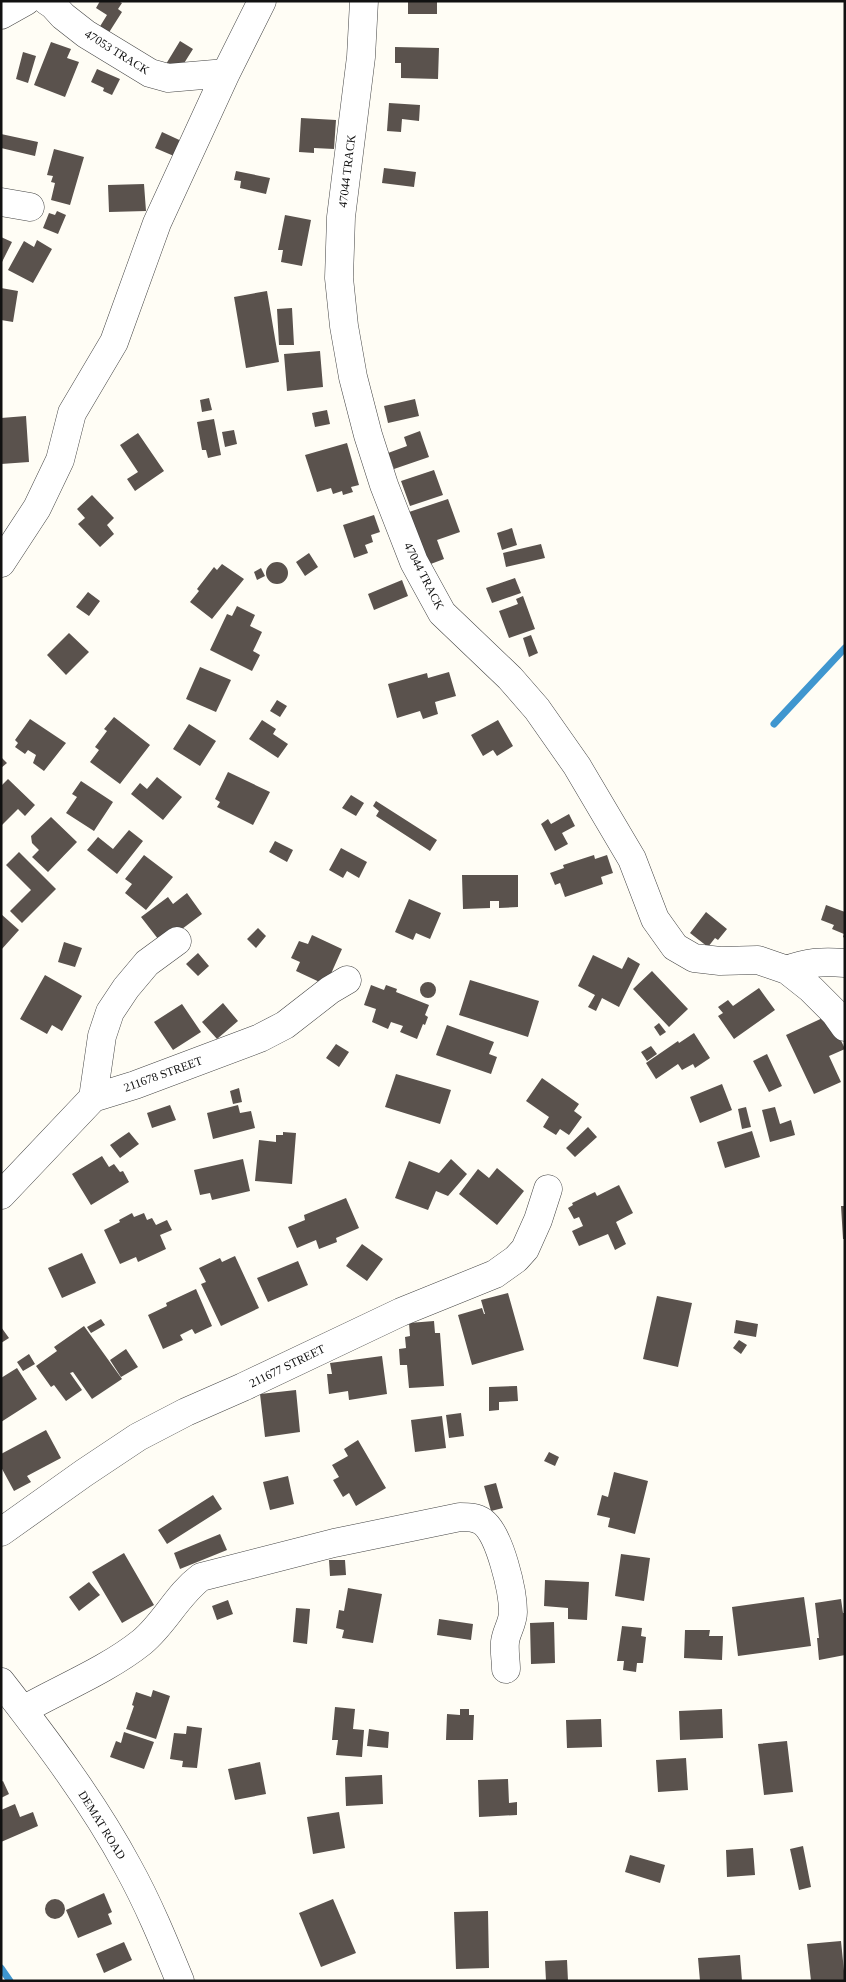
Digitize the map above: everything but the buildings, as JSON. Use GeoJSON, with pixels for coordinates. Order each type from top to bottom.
{"type":"FeatureCollection","features":[{"type":"Feature","properties":{"kind":"street"},"geometry":{"type":"LineString","coordinates":[[1,15],[26,1]]}},
{"type":"Feature","properties":{"kind":"street","name":"47053 TRACK"},"geometry":{"type":"LineString","coordinates":[[47,1],[86,34],[150,73],[168,78],[226,73]]}},
{"type":"Feature","properties":{"kind":"street"},"geometry":{"type":"LineString","coordinates":[[1,563],[38,508],[60,460],[72,413],[114,342],[156,224],[226,73],[262,1]]}},
{"type":"Feature","properties":{"kind":"street","name":"47044 TRACK"},"geometry":{"type":"LineString","coordinates":[[364,1],[361,57],[341,216],[340,278],[344,326],[353,377],[368,435],[384,485],[414,562],[442,612],[510,678],[537,709],[577,766],[632,859],[655,919],[676,947],[694,958],[720,961],[758,960],[787,970],[811,989],[835,1013],[845,1027]]}},
{"type":"Feature","properties":{"kind":"street"},"geometry":{"type":"LineString","coordinates":[[1,202],[30,207]]}},
{"type":"Feature","properties":{"kind":"street"},"geometry":{"type":"LineString","coordinates":[[93,1098],[102,1036],[110,1012],[126,988],[147,963],[177,941]]}},
{"type":"Feature","properties":{"kind":"street"},"geometry":{"type":"LineString","coordinates":[[787,970],[804,963],[827,961],[845,963]]}},
{"type":"Feature","properties":{"kind":"street","name":"211678 STREET"},"geometry":{"type":"LineString","coordinates":[[1,1195],[93,1098],[135,1085],[260,1038],[285,1025],[330,990],[347,980]]}},
{"type":"Feature","properties":{"kind":"street","name":"211677 STREET"},"geometry":{"type":"LineString","coordinates":[[1,1532],[138,1437],[186,1412],[401,1312],[494,1274],[516,1259],[526,1249],[548,1189]]}},
{"type":"Feature","properties":{"kind":"street"},"geometry":{"type":"LineString","coordinates":[[23,1710],[104,1667],[142,1642],[190,1585],[201,1577],[334,1543],[460,1517],[475,1518],[483,1522],[489,1529],[494,1536],[507,1577],[513,1602],[513,1615],[505,1642],[506,1669]]}},
{"type":"Feature","properties":{"kind":"street","name":"DEMAT ROAD"},"geometry":{"type":"LineString","coordinates":[[1,1682],[23,1710],[96,1814],[128,1867],[164,1942],[180,1981]]}},
{"type":"Feature","properties":{"kind":"waterway"},"geometry":{"type":"LineString","coordinates":[[774,724],[845,648]]}},
{"type":"Feature","properties":{"kind":"waterway"},"geometry":{"type":"LineString","coordinates":[[1,1968],[10,1981]]}}]}
